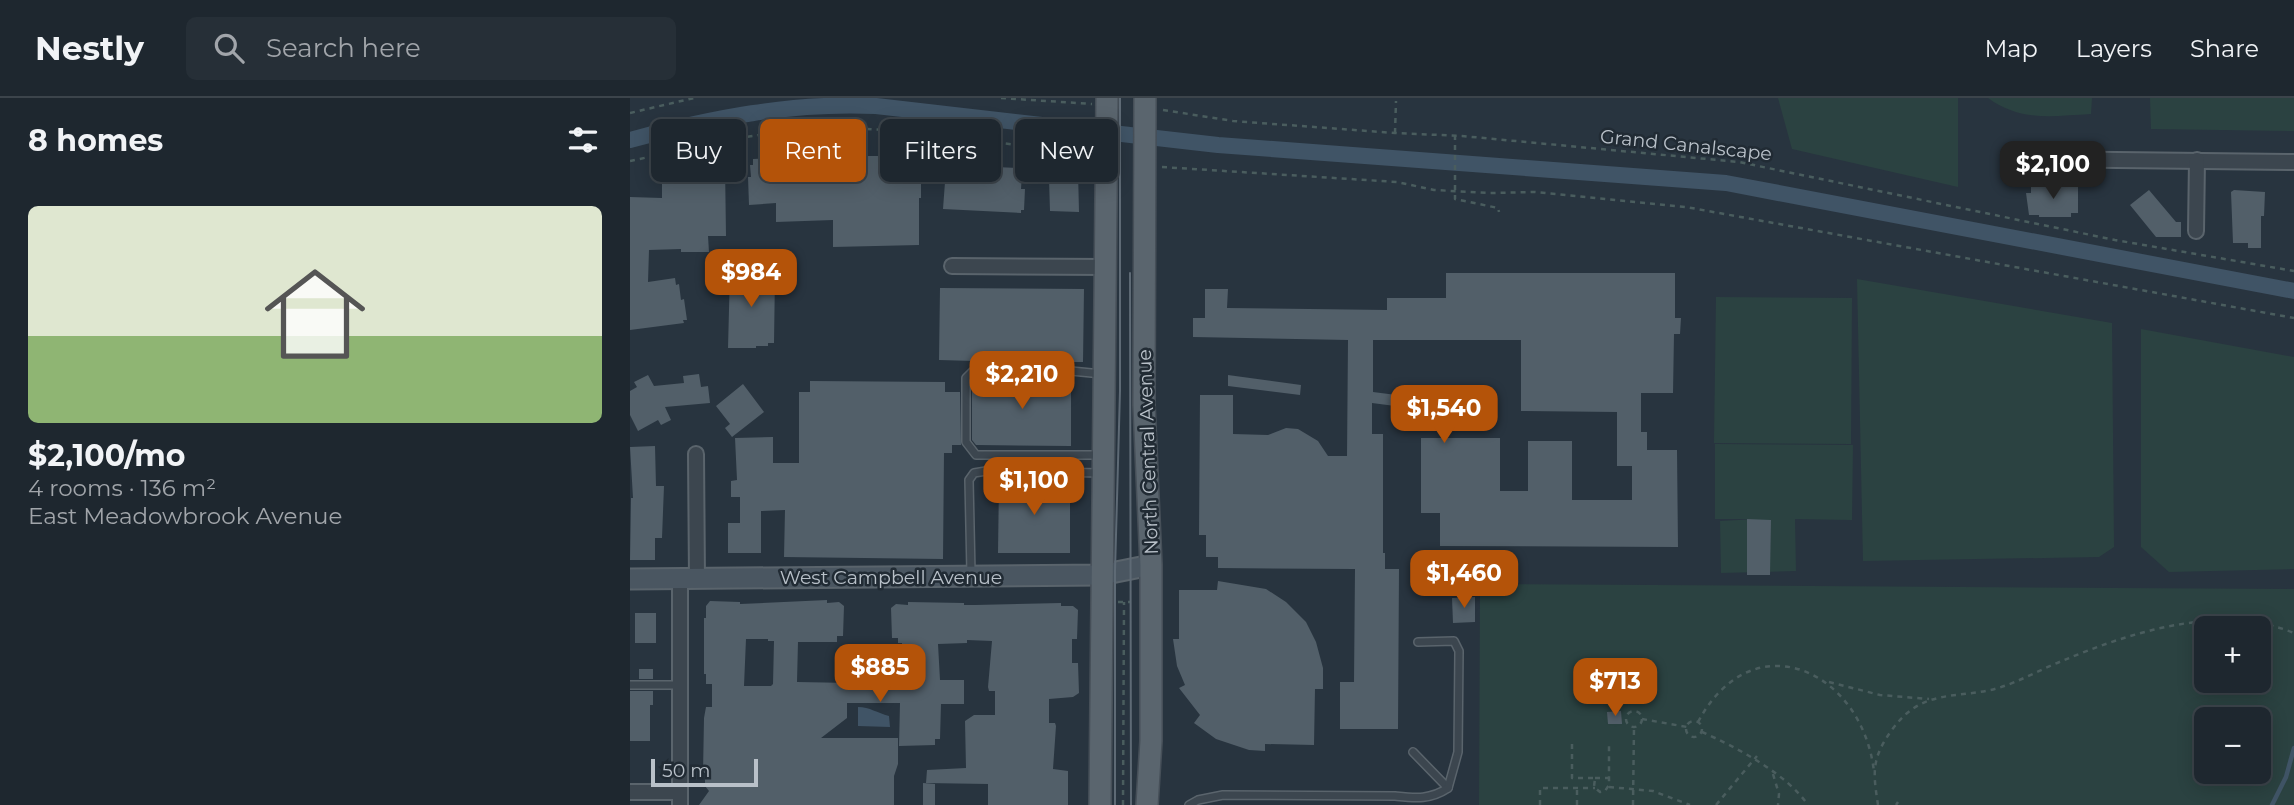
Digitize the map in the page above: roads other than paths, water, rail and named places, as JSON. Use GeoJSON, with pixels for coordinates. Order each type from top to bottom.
{"type":"FeatureCollection","features":[{"type":"Feature","properties":{"kind":"main road","name":"North Central Avenue"},"geometry":{"type":"LineString","coordinates":[[1100,805],[1107,267],[1102,159],[1104,107]]}},
{"type":"Feature","properties":{"kind":"main road","name":"North Central Avenue"},"geometry":{"type":"LineString","coordinates":[[1147,805],[1150,762],[1151,565],[1144,405],[1150,108]]}},
{"type":"Feature","properties":{"kind":"street"},"geometry":{"type":"LineString","coordinates":[[2026,159],[2294,162]]}},
{"type":"Feature","properties":{"kind":"street"},"geometry":{"type":"LineString","coordinates":[[2196,232],[2197,160]]}},
{"type":"Feature","properties":{"kind":"street"},"geometry":{"type":"LineString","coordinates":[[952,266],[1107,267]]}},
{"type":"Feature","properties":{"kind":"street"},"geometry":{"type":"LineString","coordinates":[[630,792],[680,799],[680,685],[696,454]]}},
{"type":"Feature","properties":{"kind":"street","name":"West Campbell Avenue"},"geometry":{"type":"LineString","coordinates":[[630,579],[1101,575],[1151,565]]}},
{"type":"Feature","properties":{"kind":"lane"},"geometry":{"type":"LineString","coordinates":[[1103,464],[976,455],[966,442],[966,383],[969,374],[979,370],[1071,371],[1105,375]]}},
{"type":"Feature","properties":{"kind":"lane"},"geometry":{"type":"LineString","coordinates":[[971,576],[971,476],[986,471],[1103,464]]}},
{"type":"Feature","properties":{"kind":"lane"},"geometry":{"type":"LineString","coordinates":[[1189,805],[1198,800],[1223,795],[1419,798],[1433,797],[1448,788],[1458,752],[1459,651],[1454,641],[1418,642]]}},
{"type":"Feature","properties":{"kind":"lane"},"geometry":{"type":"LineString","coordinates":[[630,685],[680,685]]}},
{"type":"Feature","properties":{"kind":"lane"},"geometry":{"type":"LineString","coordinates":[[1413,752],[1448,788]]}},
{"type":"Feature","properties":{"kind":"water"},"geometry":{"type":"Polygon","coordinates":[[[858,707],[889,716],[890,727],[858,726],[858,707]]]}},
{"type":"Feature","properties":{"kind":"waterway"},"geometry":{"type":"LineString","coordinates":[[630,140],[752,113],[845,105],[876,106],[1218,145],[1726,183],[2294,291]]}},
{"type":"Feature","properties":{"kind":"waterway"},"geometry":{"type":"LineString","coordinates":[[2272,805],[2286,777],[2294,748]]}},
{"type":"Feature","properties":{"kind":"tram line"},"geometry":{"type":"LineString","coordinates":[[1115,805],[1120,98]]}},
{"type":"Feature","properties":{"kind":"tram line"},"geometry":{"type":"LineString","coordinates":[[1130,273],[1131,805]]}}]}
